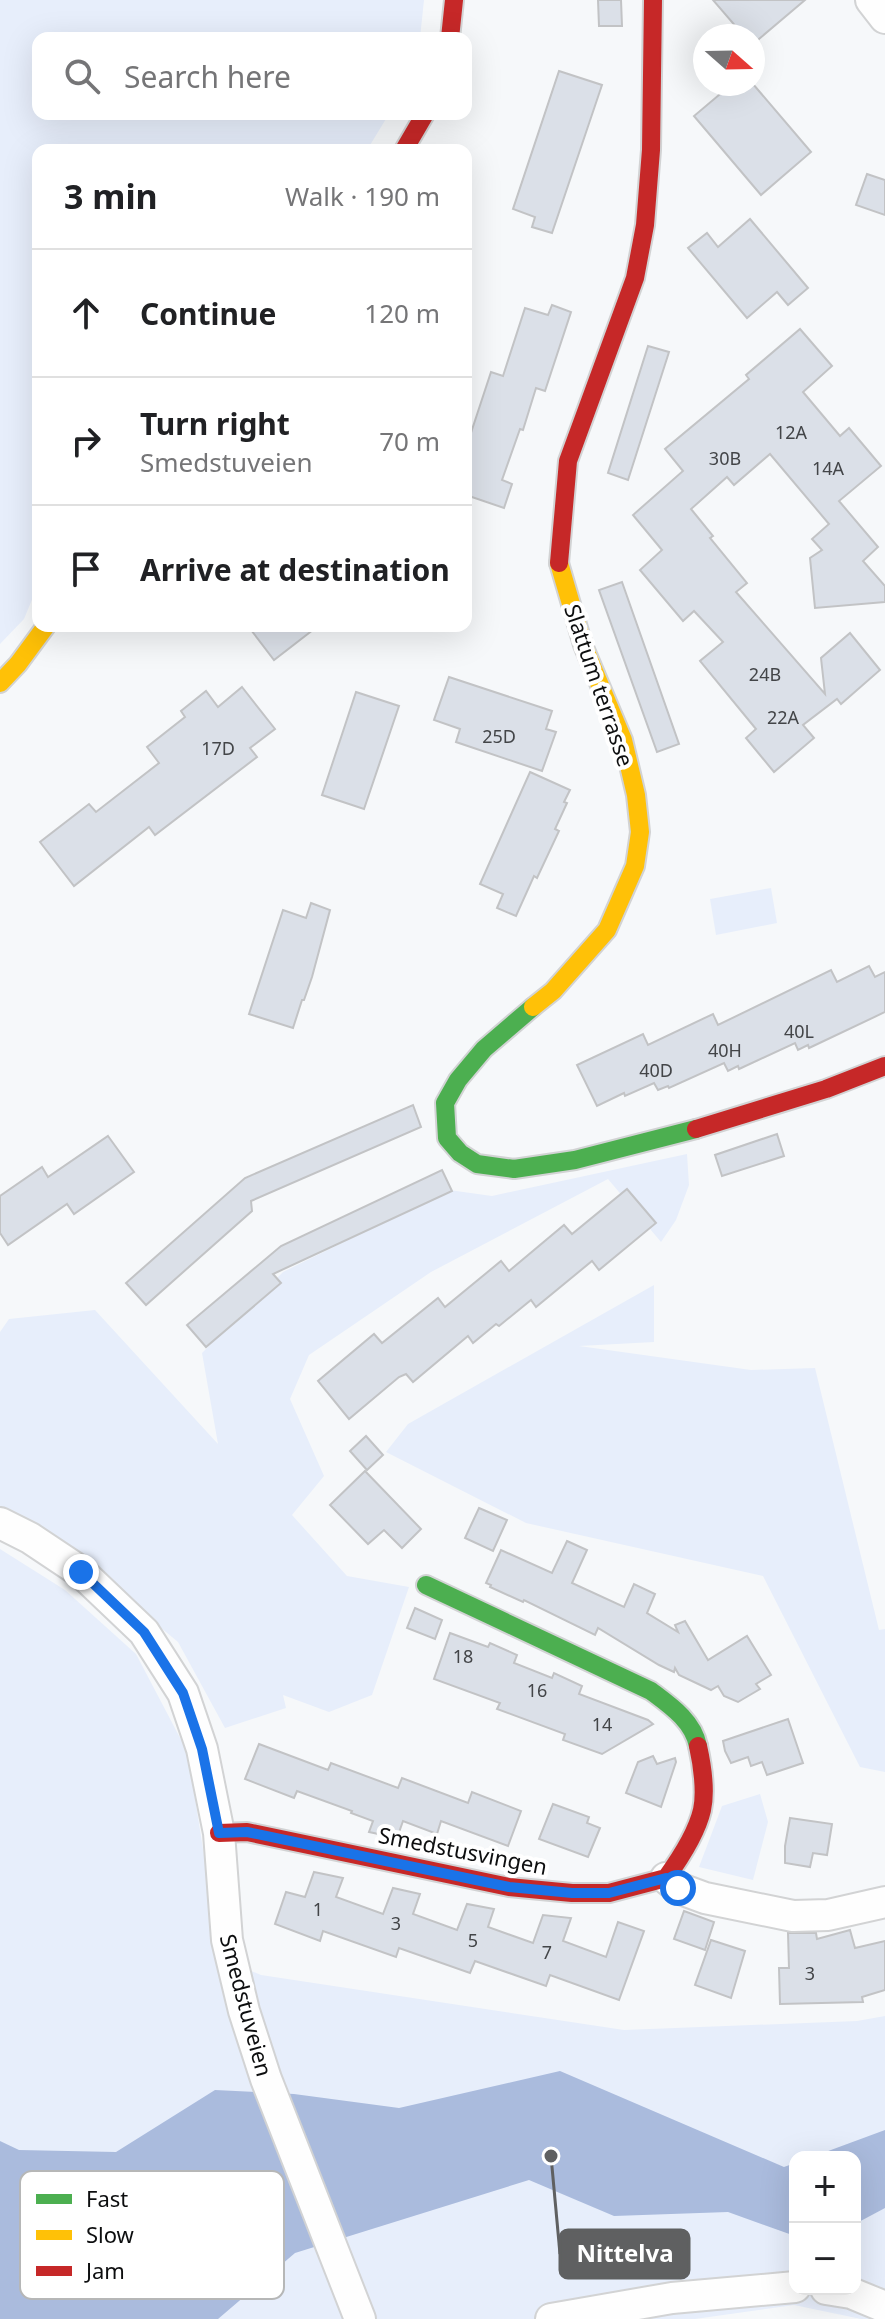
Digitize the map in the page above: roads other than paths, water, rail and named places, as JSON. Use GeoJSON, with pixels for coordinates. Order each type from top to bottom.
{"type":"FeatureCollection","features":[{"type":"Feature","properties":{"kind":"street"},"geometry":{"type":"LineString","coordinates":[[451,32],[454,0]]}},
{"type":"Feature","properties":{"kind":"street","name":"Slattum terrasse"},"geometry":{"type":"LineString","coordinates":[[653,0],[651,150],[645,225],[635,278],[568,461],[559,566],[583,645],[623,740],[636,795],[640,832],[635,866],[607,930],[553,991],[484,1049],[458,1080],[445,1103],[447,1138],[460,1153],[477,1164],[514,1169],[575,1160],[697,1129],[826,1089],[885,1066]]}},
{"type":"Feature","properties":{"kind":"street"},"geometry":{"type":"LineString","coordinates":[[871,0],[885,18]]}},
{"type":"Feature","properties":{"kind":"street"},"geometry":{"type":"LineString","coordinates":[[408,144],[422,120]]}},
{"type":"Feature","properties":{"kind":"street"},"geometry":{"type":"LineString","coordinates":[[0,683],[42,632]]}},
{"type":"Feature","properties":{"kind":"street","name":"Smedstuveien"},"geometry":{"type":"LineString","coordinates":[[0,1523],[30,1538],[81,1572],[144,1632],[183,1693],[202,1749],[219,1833],[227,1940],[244,2011],[266,2079],[360,2319]]}},
{"type":"Feature","properties":{"kind":"street"},"geometry":{"type":"LineString","coordinates":[[426,1585],[651,1691],[679,1712],[696,1736],[702,1766],[702,1810],[684,1852],[666,1878],[678,1888],[705,1898],[793,1916],[828,1915],[885,1902]]}},
{"type":"Feature","properties":{"kind":"street","name":"Smedstusvingen"},"geometry":{"type":"LineString","coordinates":[[219,1833],[247,1832],[525,1888],[572,1893],[609,1893],[666,1878]]}},
{"type":"Feature","properties":{"kind":"street"},"geometry":{"type":"LineString","coordinates":[[551,2319],[672,2298],[789,2288]]}},
{"type":"Feature","properties":{"kind":"street"},"geometry":{"type":"LineString","coordinates":[[856,2295],[885,2307]]}},
{"type":"Feature","properties":{"kind":"water"},"geometry":{"type":"Polygon","coordinates":[[[560,2071],[784,2167],[789,2165],[789,2234],[728,2212],[614,2216],[529,2180],[295,2253],[284,2262],[284,2171],[20,2171],[20,2299],[241,2299],[218,2319],[0,2319],[0,2141],[19,2150],[116,2152],[215,2090],[294,2094],[399,2108],[560,2071]]]}},
{"type":"Feature","properties":{"kind":"water"},"geometry":{"type":"Polygon","coordinates":[[[885,2130],[885,2208],[861,2221],[861,2151],[828,2151],[885,2130]]]}},
{"type":"Feature","properties":{"kind":"place","name":"Nittelva"},"geometry":{"type":"Point","coordinates":[551,2156]}}]}
